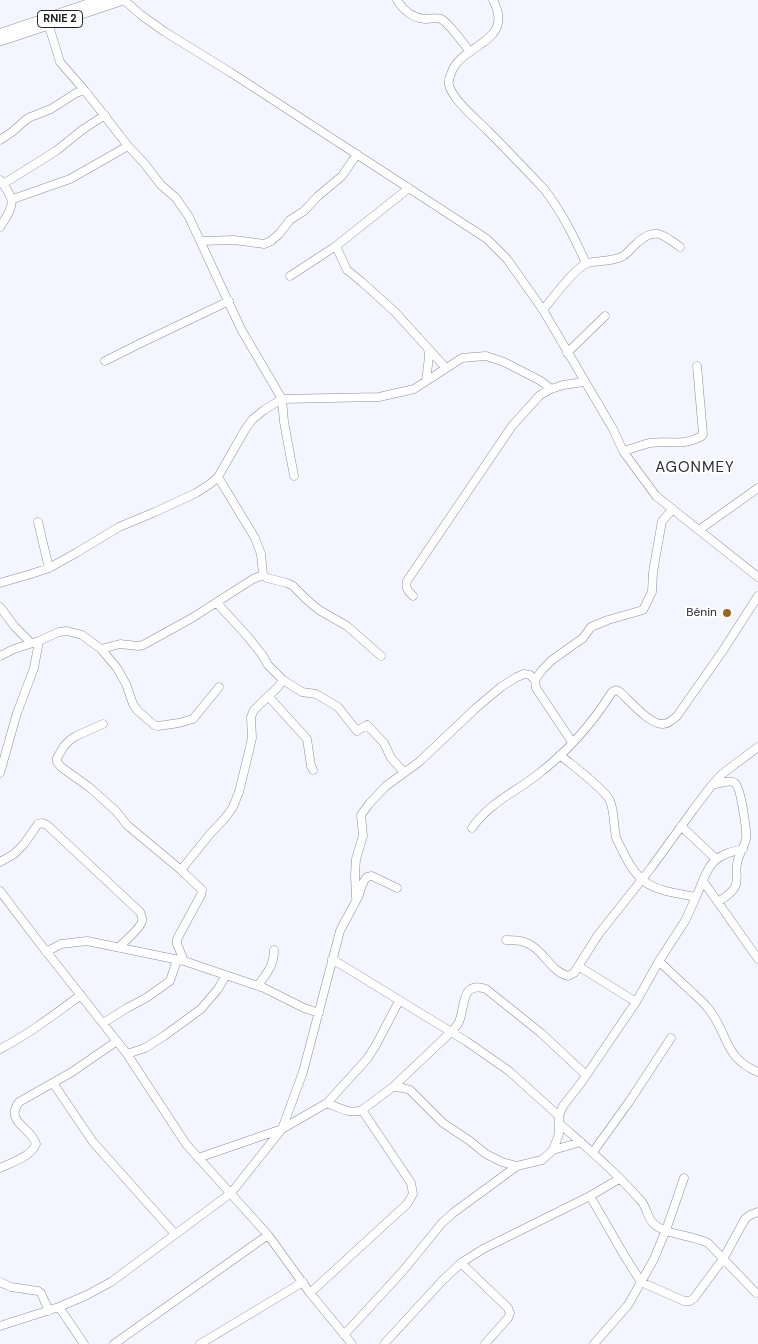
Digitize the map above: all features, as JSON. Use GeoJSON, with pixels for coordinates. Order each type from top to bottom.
{"type":"FeatureCollection","features":[{"type":"Feature","properties":{"kind":"highway","name":"RNIE 2"},"geometry":{"type":"LineString","coordinates":[[0,40],[120,0]]}},
{"type":"Feature","properties":{"kind":"street"},"geometry":{"type":"LineString","coordinates":[[0,33],[98,0]]}},
{"type":"Feature","properties":{"kind":"street"},"geometry":{"type":"LineString","coordinates":[[124,0],[165,32],[487,238],[507,259],[543,310],[623,451],[656,496],[758,577]]}},
{"type":"Feature","properties":{"kind":"street"},"geometry":{"type":"LineString","coordinates":[[396,0],[401,7],[417,17],[426,19],[435,17],[444,21],[470,52]]}},
{"type":"Feature","properties":{"kind":"street"},"geometry":{"type":"LineString","coordinates":[[493,0],[498,10],[499,22],[491,36],[479,47],[460,59],[453,67],[448,82],[452,93],[469,113],[544,189],[565,220],[586,263]]}},
{"type":"Feature","properties":{"kind":"street"},"geometry":{"type":"LineString","coordinates":[[48,23],[60,62],[160,184],[176,198],[189,217],[242,329],[282,399],[284,422],[294,476]]}},
{"type":"Feature","properties":{"kind":"street"},"geometry":{"type":"LineString","coordinates":[[0,140],[28,118],[40,114],[76,93],[86,92]]}},
{"type":"Feature","properties":{"kind":"street"},"geometry":{"type":"LineString","coordinates":[[0,227],[12,206],[12,199],[1,182],[56,151],[82,130],[105,115]]}},
{"type":"Feature","properties":{"kind":"street"},"geometry":{"type":"LineString","coordinates":[[12,199],[70,179],[128,146]]}},
{"type":"Feature","properties":{"kind":"street"},"geometry":{"type":"LineString","coordinates":[[201,241],[234,240],[264,244],[271,241],[290,220],[304,211],[318,196],[342,176],[357,154]]}},
{"type":"Feature","properties":{"kind":"street"},"geometry":{"type":"LineString","coordinates":[[290,276],[336,246],[409,188]]}},
{"type":"Feature","properties":{"kind":"street"},"geometry":{"type":"LineString","coordinates":[[543,310],[569,279],[586,263],[623,256],[645,236],[656,233],[662,234],[680,247]]}},
{"type":"Feature","properties":{"kind":"street"},"geometry":{"type":"LineString","coordinates":[[336,246],[347,270],[395,312],[445,368]]}},
{"type":"Feature","properties":{"kind":"street"},"geometry":{"type":"LineString","coordinates":[[104,361],[229,301]]}},
{"type":"Feature","properties":{"kind":"street"},"geometry":{"type":"LineString","coordinates":[[567,353],[604,316]]}},
{"type":"Feature","properties":{"kind":"street"},"geometry":{"type":"LineString","coordinates":[[426,381],[429,357],[428,348]]}},
{"type":"Feature","properties":{"kind":"street"},"geometry":{"type":"LineString","coordinates":[[0,583],[49,568],[119,527],[196,493],[210,484],[218,477],[253,419],[282,399],[379,397],[414,389],[462,358],[486,356],[504,362],[541,381],[551,389]]}},
{"type":"Feature","properties":{"kind":"street"},"geometry":{"type":"LineString","coordinates":[[623,451],[650,443],[681,443],[702,436],[697,366]]}},
{"type":"Feature","properties":{"kind":"street"},"geometry":{"type":"LineString","coordinates":[[413,596],[407,590],[407,581],[512,426],[540,395],[563,385],[584,382]]}},
{"type":"Feature","properties":{"kind":"street"},"geometry":{"type":"LineString","coordinates":[[218,477],[255,538],[261,554],[263,574],[267,578],[293,586],[320,610],[347,626],[381,656]]}},
{"type":"Feature","properties":{"kind":"street"},"geometry":{"type":"LineString","coordinates":[[699,530],[758,488]]}},
{"type":"Feature","properties":{"kind":"street"},"geometry":{"type":"LineString","coordinates":[[535,680],[552,660],[583,638],[591,626],[643,610],[652,592],[662,521],[673,509]]}},
{"type":"Feature","properties":{"kind":"street"},"geometry":{"type":"LineString","coordinates":[[38,522],[49,568]]}},
{"type":"Feature","properties":{"kind":"street"},"geometry":{"type":"LineString","coordinates":[[101,649],[120,644],[143,645],[186,622],[263,574]]}},
{"type":"Feature","properties":{"kind":"street"},"geometry":{"type":"LineString","coordinates":[[472,828],[488,809],[538,774],[560,755],[588,727],[612,692],[616,690],[620,692],[651,721],[661,725],[670,722],[677,716],[722,652],[758,596]]}},
{"type":"Feature","properties":{"kind":"street"},"geometry":{"type":"LineString","coordinates":[[217,603],[248,637],[268,665],[283,680],[302,692],[316,694],[338,707],[357,731],[367,725],[384,743],[391,758],[404,772]]}},
{"type":"Feature","properties":{"kind":"street"},"geometry":{"type":"LineString","coordinates":[[0,607],[31,643]]}},
{"type":"Feature","properties":{"kind":"street"},"geometry":{"type":"LineString","coordinates":[[0,656],[59,632],[67,631],[82,634],[101,649],[117,668],[131,695],[133,704],[154,725],[158,726],[179,723],[193,718],[219,686]]}},
{"type":"Feature","properties":{"kind":"street"},"geometry":{"type":"LineString","coordinates":[[0,773],[17,713],[34,668],[40,641]]}},
{"type":"Feature","properties":{"kind":"street"},"geometry":{"type":"LineString","coordinates":[[356,899],[356,859],[363,836],[362,815],[380,792],[419,762],[501,687],[516,677],[524,674],[530,675],[535,680],[536,688],[572,742]]}},
{"type":"Feature","properties":{"kind":"street"},"geometry":{"type":"LineString","coordinates":[[181,870],[233,807],[239,792],[251,745],[251,717],[254,710],[283,680]]}},
{"type":"Feature","properties":{"kind":"street"},"geometry":{"type":"LineString","coordinates":[[268,696],[307,739],[313,770]]}},
{"type":"Feature","properties":{"kind":"street"},"geometry":{"type":"LineString","coordinates":[[103,724],[70,740],[64,746],[57,758],[57,762],[89,787],[116,811],[127,826],[181,870],[202,890],[178,939],[177,944],[181,961],[170,981],[146,998],[103,1023]]}},
{"type":"Feature","properties":{"kind":"street"},"geometry":{"type":"LineString","coordinates":[[506,940],[529,944],[535,948],[554,970],[568,976],[574,973],[598,935],[642,880],[712,785],[722,774],[758,747]]}},
{"type":"Feature","properties":{"kind":"street"},"geometry":{"type":"LineString","coordinates":[[560,755],[603,791],[609,800],[613,810],[616,838],[629,864],[642,880],[656,889],[696,897]]}},
{"type":"Feature","properties":{"kind":"street"},"geometry":{"type":"LineString","coordinates":[[712,785],[732,781],[737,786],[746,829],[746,839],[737,860],[736,886],[731,893],[718,902]]}},
{"type":"Feature","properties":{"kind":"street"},"geometry":{"type":"LineString","coordinates":[[0,862],[14,854],[24,844],[38,824],[47,825],[140,912],[142,921],[119,947]]}},
{"type":"Feature","properties":{"kind":"street"},"geometry":{"type":"LineString","coordinates":[[681,826],[716,859]]}},
{"type":"Feature","properties":{"kind":"street"},"geometry":{"type":"LineString","coordinates":[[553,1150],[559,1134],[559,1119],[563,1106],[636,1002],[685,921],[709,868],[716,859],[743,849]]}},
{"type":"Feature","properties":{"kind":"street"},"geometry":{"type":"LineString","coordinates":[[0,1326],[59,1307],[87,1295],[110,1282],[231,1193],[282,1129],[303,1072],[340,931],[363,880],[372,876],[397,888]]}},
{"type":"Feature","properties":{"kind":"street"},"geometry":{"type":"LineString","coordinates":[[703,881],[758,959]]}},
{"type":"Feature","properties":{"kind":"street"},"geometry":{"type":"LineString","coordinates":[[0,891],[46,952],[118,1041],[186,1144],[268,1236],[352,1344]]}},
{"type":"Feature","properties":{"kind":"street"},"geometry":{"type":"LineString","coordinates":[[46,952],[61,944],[87,941],[119,947],[181,961],[226,975],[258,986],[319,1013]]}},
{"type":"Feature","properties":{"kind":"street"},"geometry":{"type":"LineString","coordinates":[[258,986],[271,968],[274,950]]}},
{"type":"Feature","properties":{"kind":"street"},"geometry":{"type":"LineString","coordinates":[[332,959],[451,1032],[509,1072],[593,1152],[642,1202],[653,1224],[659,1228],[708,1243],[756,1294]]}},
{"type":"Feature","properties":{"kind":"street"},"geometry":{"type":"LineString","coordinates":[[659,962],[708,1007],[718,1023],[724,1040],[738,1060],[758,1072]]}},
{"type":"Feature","properties":{"kind":"street"},"geometry":{"type":"LineString","coordinates":[[578,966],[636,1002]]}},
{"type":"Feature","properties":{"kind":"street"},"geometry":{"type":"LineString","coordinates":[[127,1054],[144,1048],[164,1036],[201,1009],[218,989],[226,975]]}},
{"type":"Feature","properties":{"kind":"street"},"geometry":{"type":"LineString","coordinates":[[327,1103],[352,1112],[362,1110],[394,1087],[459,1023],[467,992],[473,988],[480,987],[486,989],[541,1033],[586,1075]]}},
{"type":"Feature","properties":{"kind":"street"},"geometry":{"type":"LineString","coordinates":[[0,1049],[42,1024],[81,995]]}},
{"type":"Feature","properties":{"kind":"street"},"geometry":{"type":"LineString","coordinates":[[198,1158],[282,1129],[327,1103],[367,1059],[399,1001]]}},
{"type":"Feature","properties":{"kind":"street"},"geometry":{"type":"LineString","coordinates":[[593,1152],[671,1038]]}},
{"type":"Feature","properties":{"kind":"street"},"geometry":{"type":"LineString","coordinates":[[0,1168],[29,1153],[36,1144],[34,1138],[16,1118],[14,1113],[19,1102],[53,1083],[118,1041]]}},
{"type":"Feature","properties":{"kind":"street"},"geometry":{"type":"LineString","coordinates":[[53,1083],[93,1142],[175,1234]]}},
{"type":"Feature","properties":{"kind":"street"},"geometry":{"type":"LineString","coordinates":[[394,1087],[410,1090],[443,1123],[486,1154],[502,1162],[517,1166]]}},
{"type":"Feature","properties":{"kind":"street"},"geometry":{"type":"LineString","coordinates":[[310,1292],[407,1204],[413,1194],[411,1183],[362,1110]]}},
{"type":"Feature","properties":{"kind":"street"},"geometry":{"type":"LineString","coordinates":[[344,1336],[402,1272],[442,1223],[453,1213],[517,1166],[542,1160],[553,1150],[581,1142]]}},
{"type":"Feature","properties":{"kind":"street"},"geometry":{"type":"LineString","coordinates":[[594,1344],[628,1304],[642,1282],[666,1230],[684,1178]]}},
{"type":"Feature","properties":{"kind":"street"},"geometry":{"type":"LineString","coordinates":[[384,1344],[461,1263],[619,1179]]}},
{"type":"Feature","properties":{"kind":"street"},"geometry":{"type":"LineString","coordinates":[[590,1196],[642,1282],[684,1301],[690,1301],[694,1298],[723,1260],[745,1219],[758,1212]]}},
{"type":"Feature","properties":{"kind":"street"},"geometry":{"type":"LineString","coordinates":[[114,1344],[268,1236]]}},
{"type":"Feature","properties":{"kind":"street"},"geometry":{"type":"LineString","coordinates":[[461,1263],[508,1308],[510,1313],[508,1318],[485,1344]]}},
{"type":"Feature","properties":{"kind":"street"},"geometry":{"type":"LineString","coordinates":[[0,1282],[11,1287],[38,1291],[41,1293],[49,1311]]}},
{"type":"Feature","properties":{"kind":"street"},"geometry":{"type":"LineString","coordinates":[[200,1344],[303,1282]]}},
{"type":"Feature","properties":{"kind":"street"},"geometry":{"type":"LineString","coordinates":[[59,1307],[84,1344]]}},
{"type":"Feature","properties":{"kind":"place","name":"Bénin"},"geometry":{"type":"Point","coordinates":[727,613]}},
{"type":"Feature","properties":{"kind":"district","name":"AGONMEY"},"geometry":{"type":"Point","coordinates":[695,468]}}]}
